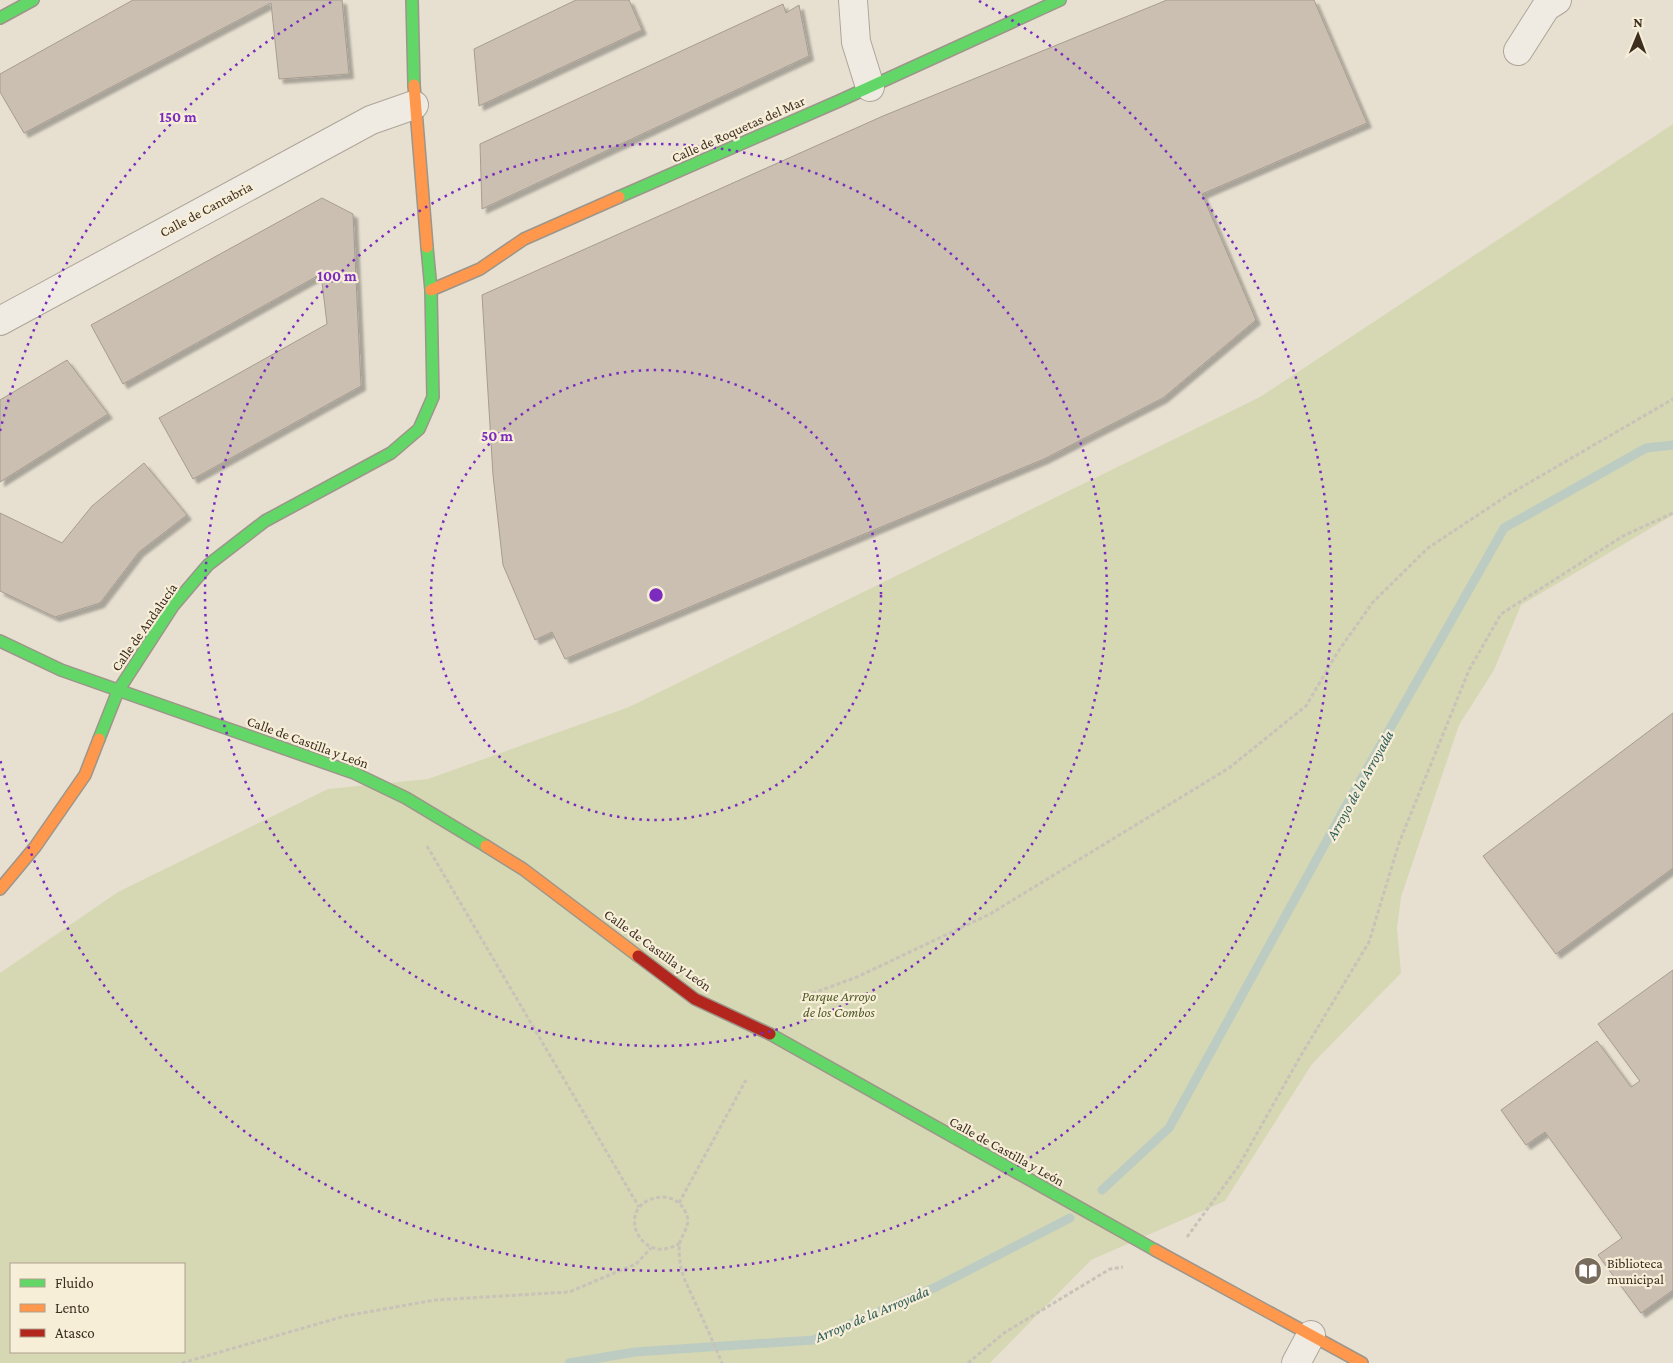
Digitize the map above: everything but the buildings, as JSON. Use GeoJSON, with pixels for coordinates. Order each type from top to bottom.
{"type":"FeatureCollection","features":[{"type":"Feature","properties":{"kind":"street"},"geometry":{"type":"LineString","coordinates":[[0,18],[33,0]]}},
{"type":"Feature","properties":{"kind":"street","name":"Calle de Andalucía"},"geometry":{"type":"LineString","coordinates":[[0,889],[35,847],[85,774],[118,691],[173,606],[208,565],[265,521],[391,453],[419,429],[433,397],[431,290],[414,105],[412,0]]}},
{"type":"Feature","properties":{"kind":"street"},"geometry":{"type":"LineString","coordinates":[[853,0],[856,42],[870,87]]}},
{"type":"Feature","properties":{"kind":"street","name":"Calle de Roquetas del Mar"},"geometry":{"type":"LineString","coordinates":[[431,290],[459,280],[493,263],[524,239],[870,87],[1060,0]]}},
{"type":"Feature","properties":{"kind":"street"},"geometry":{"type":"LineString","coordinates":[[1518,51],[1546,7],[1557,0]]}},
{"type":"Feature","properties":{"kind":"street","name":"Calle de Cantabria"},"geometry":{"type":"LineString","coordinates":[[0,321],[371,120],[414,105]]}},
{"type":"Feature","properties":{"kind":"street","name":"Calle de Castilla y León"},"geometry":{"type":"LineString","coordinates":[[0,641],[61,670],[354,773],[406,798],[523,869],[695,998],[770,1034],[1171,1259],[1362,1363]]}},
{"type":"Feature","properties":{"kind":"street"},"geometry":{"type":"LineString","coordinates":[[1296,1363],[1311,1335]]}},
{"type":"Feature","properties":{"kind":"path"},"geometry":{"type":"LineString","coordinates":[[800,998],[857,977],[990,914],[1229,768],[1306,706],[1337,653],[1373,602],[1428,548],[1508,495],[1673,399]]}},
{"type":"Feature","properties":{"kind":"path"},"geometry":{"type":"LineString","coordinates":[[1171,1259],[1238,1167],[1300,1057],[1369,942],[1402,834],[1469,670],[1501,614],[1624,536],[1673,513]]}},
{"type":"Feature","properties":{"kind":"path"},"geometry":{"type":"LineString","coordinates":[[425,842],[639,1207]]}},
{"type":"Feature","properties":{"kind":"path"},"geometry":{"type":"LineString","coordinates":[[679,1202],[746,1080]]}},
{"type":"Feature","properties":{"kind":"path"},"geometry":{"type":"LineString","coordinates":[[657,1197],[668,1197],[679,1202],[686,1212],[688,1222],[686,1234],[680,1243],[663,1250],[651,1248],[641,1241],[636,1233],[635,1219],[639,1207],[647,1200],[657,1197]]}},
{"type":"Feature","properties":{"kind":"path"},"geometry":{"type":"LineString","coordinates":[[680,1243],[682,1272],[722,1363]]}},
{"type":"Feature","properties":{"kind":"path"},"geometry":{"type":"LineString","coordinates":[[182,1363],[296,1329],[390,1308],[435,1300],[569,1292],[636,1264],[651,1248]]}},
{"type":"Feature","properties":{"kind":"path"},"geometry":{"type":"LineString","coordinates":[[968,1363],[1004,1333],[1110,1269],[1128,1266]]}},
{"type":"Feature","properties":{"kind":"green space","name":"Parque Arroyo de los Combos"},"geometry":{"type":"Polygon","coordinates":[[[1673,124],[1673,515],[1521,605],[1494,670],[1459,725],[1401,897],[1397,928],[1401,973],[1312,1064],[1225,1201],[1091,1260],[990,1363],[0,1363],[0,973],[118,892],[328,789],[428,779],[629,707],[1260,397],[1673,124]]]}},
{"type":"Feature","properties":{"kind":"waterway","name":"Arroyo de la Arroyada"},"geometry":{"type":"LineString","coordinates":[[1102,1190],[1169,1128],[1342,813],[1504,528],[1646,448],[1673,445]]}},
{"type":"Feature","properties":{"kind":"waterway","name":"Arroyo de la Arroyada"},"geometry":{"type":"LineString","coordinates":[[569,1363],[635,1352],[814,1340],[936,1287],[1070,1218]]}},
{"type":"Feature","properties":{"kind":"traffic: fast"},"geometry":{"type":"LineString","coordinates":[[0,18],[33,0]]}},
{"type":"Feature","properties":{"kind":"traffic: fast"},"geometry":{"type":"LineString","coordinates":[[412,0],[414,85]]}},
{"type":"Feature","properties":{"kind":"traffic: fast"},"geometry":{"type":"LineString","coordinates":[[619,197],[839,101],[1060,0]]}},
{"type":"Feature","properties":{"kind":"traffic: fast"},"geometry":{"type":"LineString","coordinates":[[99,739],[118,691],[173,606],[208,565],[265,521],[391,453],[419,429],[433,397],[431,290],[427,247]]}},
{"type":"Feature","properties":{"kind":"traffic: fast"},"geometry":{"type":"LineString","coordinates":[[0,641],[61,670],[354,773],[406,798],[486,846]]}},
{"type":"Feature","properties":{"kind":"traffic: fast"},"geometry":{"type":"LineString","coordinates":[[770,1034],[1155,1250]]}},
{"type":"Feature","properties":{"kind":"traffic: slow"},"geometry":{"type":"LineString","coordinates":[[414,85],[427,247]]}},
{"type":"Feature","properties":{"kind":"traffic: slow"},"geometry":{"type":"LineString","coordinates":[[431,290],[480,269],[524,239],[619,197]]}},
{"type":"Feature","properties":{"kind":"traffic: slow"},"geometry":{"type":"LineString","coordinates":[[0,889],[35,847],[85,775],[99,739]]}},
{"type":"Feature","properties":{"kind":"traffic: slow"},"geometry":{"type":"LineString","coordinates":[[486,846],[523,869],[638,956]]}},
{"type":"Feature","properties":{"kind":"traffic: slow"},"geometry":{"type":"LineString","coordinates":[[1155,1250],[1362,1363]]}},
{"type":"Feature","properties":{"kind":"traffic: jam"},"geometry":{"type":"LineString","coordinates":[[638,956],[695,999],[770,1034]]}},
{"type":"Feature","properties":{"kind":"place","name":"Biblioteca municipal"},"geometry":{"type":"Point","coordinates":[1588,1271]}}]}
